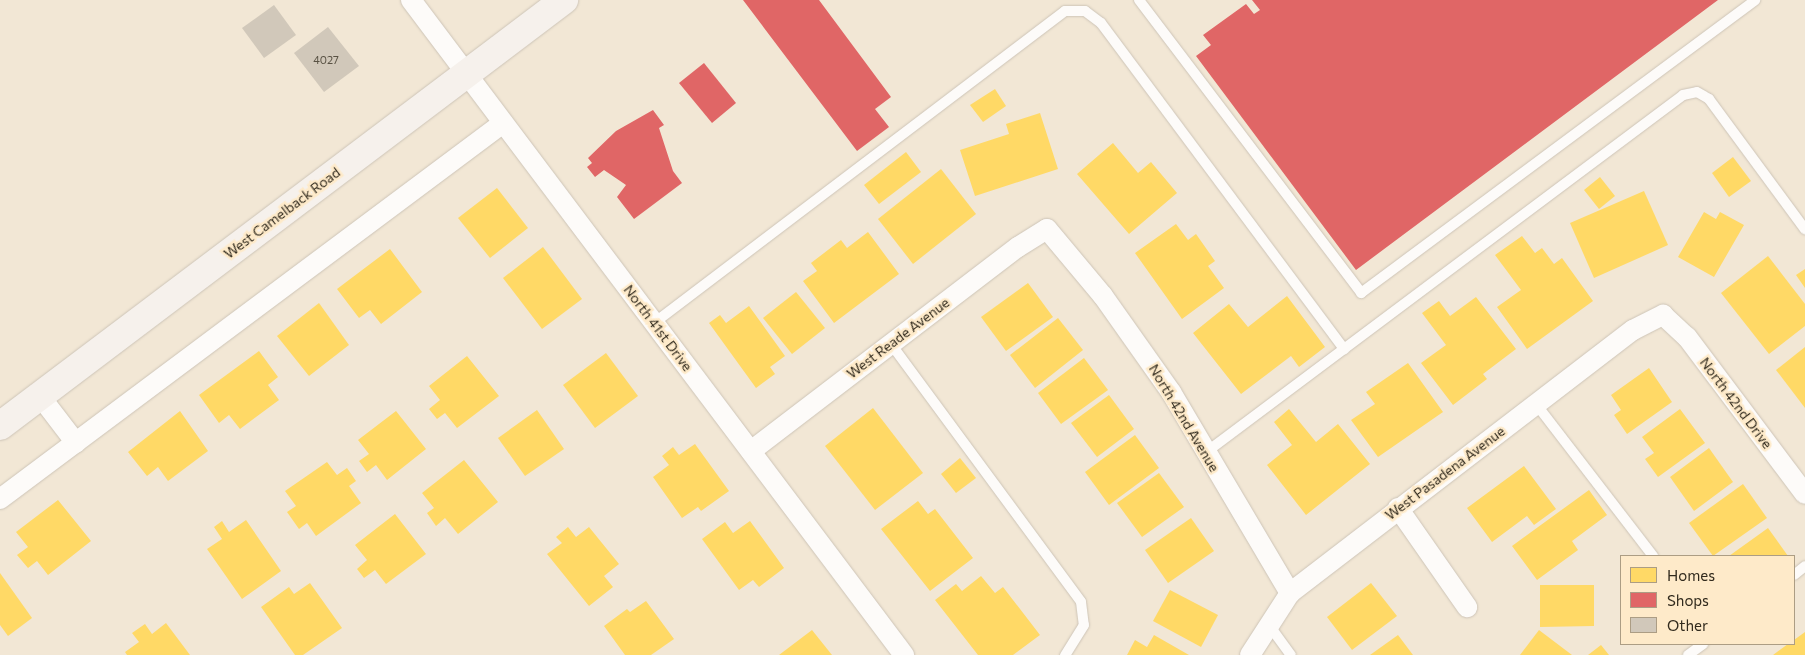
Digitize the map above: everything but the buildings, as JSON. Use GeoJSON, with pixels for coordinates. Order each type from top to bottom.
{"type":"FeatureCollection","features":[{"type":"Feature","properties":{"kind":"main road","name":"West Camelback Road"},"geometry":{"type":"LineString","coordinates":[[0,426],[564,0]]}},
{"type":"Feature","properties":{"kind":"street","name":"North 41st Drive"},"geometry":{"type":"LineString","coordinates":[[411,0],[904,655]]}},
{"type":"Feature","properties":{"kind":"street"},"geometry":{"type":"LineString","coordinates":[[0,500],[504,123]]}},
{"type":"Feature","properties":{"kind":"street","name":"West Reade Avenue"},"geometry":{"type":"LineString","coordinates":[[751,451],[1018,247],[1047,229]]}},
{"type":"Feature","properties":{"kind":"street","name":"North 42nd Avenue"},"geometry":{"type":"LineString","coordinates":[[1047,229],[1103,296],[1166,384],[1204,452],[1290,593]]}},
{"type":"Feature","properties":{"kind":"street","name":"West Pasadena Avenue"},"geometry":{"type":"LineString","coordinates":[[1250,655],[1290,593],[1398,508],[1633,330],[1664,315]]}},
{"type":"Feature","properties":{"kind":"street","name":"North 42nd Drive"},"geometry":{"type":"LineString","coordinates":[[1664,315],[1687,337],[1805,494]]}},
{"type":"Feature","properties":{"kind":"street"},"geometry":{"type":"LineString","coordinates":[[40,396],[76,443]]}},
{"type":"Feature","properties":{"kind":"street"},"geometry":{"type":"LineString","coordinates":[[1398,508],[1466,607]]}},
{"type":"Feature","properties":{"kind":"lane"},"geometry":{"type":"LineString","coordinates":[[1140,0],[1361,293],[1755,0]]}},
{"type":"Feature","properties":{"kind":"lane"},"geometry":{"type":"LineString","coordinates":[[654,323],[1065,10],[1085,11],[1102,23],[1344,349]]}},
{"type":"Feature","properties":{"kind":"lane"},"geometry":{"type":"LineString","coordinates":[[1204,452],[1683,95],[1697,92],[1709,99],[1805,229]]}},
{"type":"Feature","properties":{"kind":"lane"},"geometry":{"type":"LineString","coordinates":[[891,344],[1081,602],[1084,625],[1065,655]]}},
{"type":"Feature","properties":{"kind":"lane"},"geometry":{"type":"LineString","coordinates":[[1536,404],[1651,555]]}},
{"type":"Feature","properties":{"kind":"lane"},"geometry":{"type":"LineString","coordinates":[[1795,574],[1805,566]]}},
{"type":"Feature","properties":{"kind":"lane"},"geometry":{"type":"LineString","coordinates":[[1269,625],[1291,655]]}},
{"type":"Feature","properties":{"kind":"lane"},"geometry":{"type":"LineString","coordinates":[[1688,655],[1702,645]]}}]}
